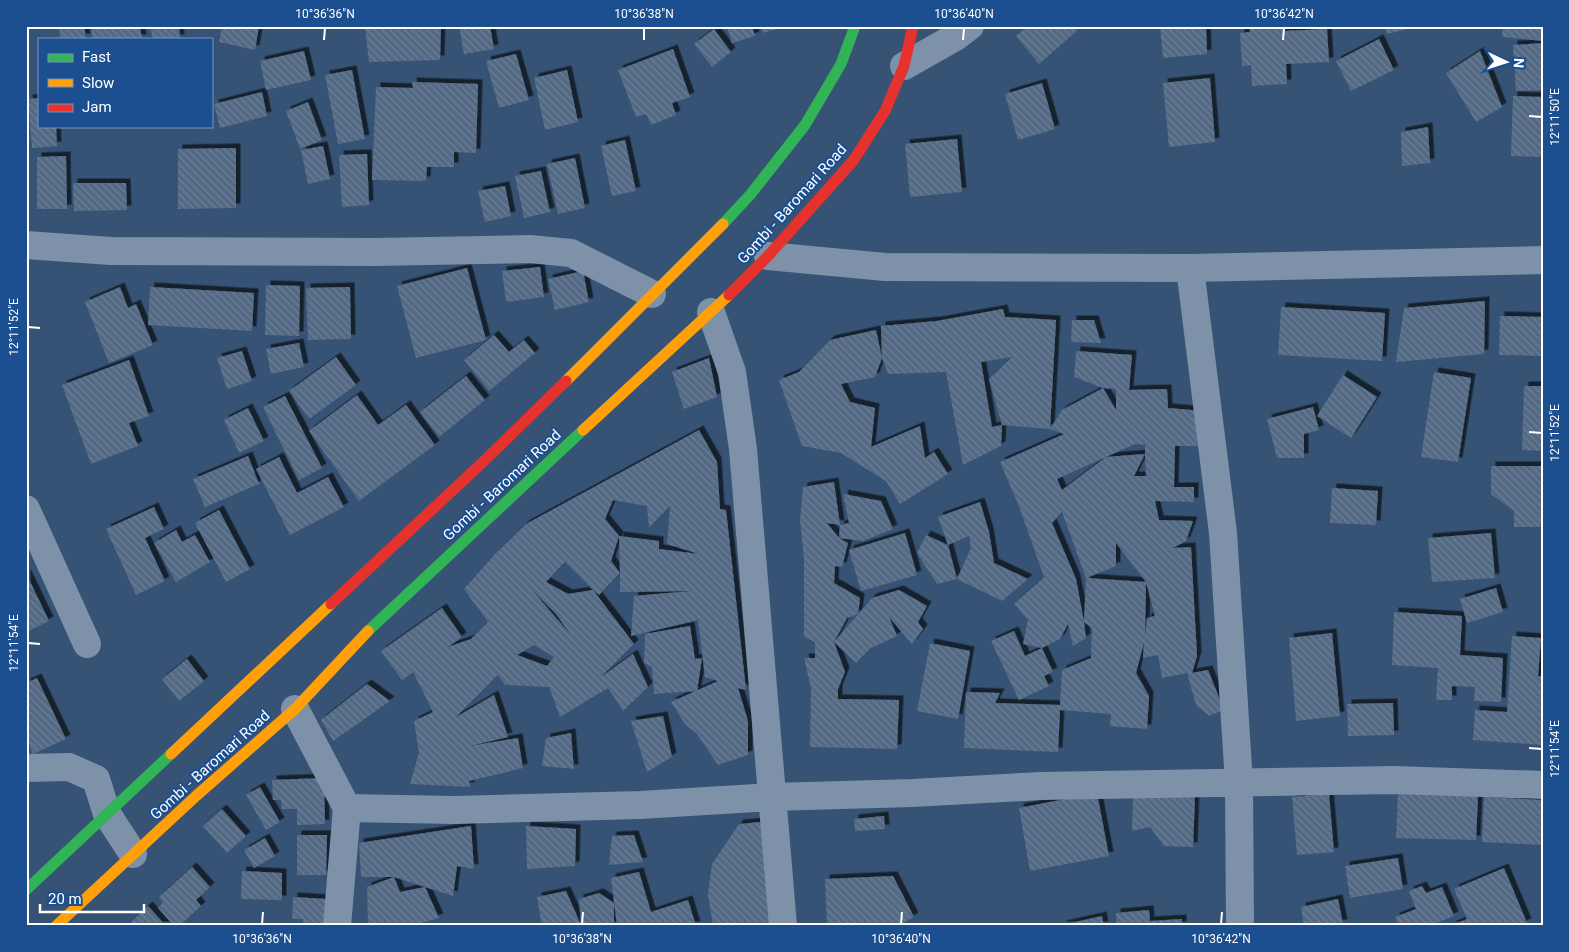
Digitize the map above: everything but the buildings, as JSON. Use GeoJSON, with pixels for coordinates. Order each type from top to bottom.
{"type":"FeatureCollection","features":[{"type":"Feature","properties":{"kind":"main road","name":"Gombi - Baromari Road"},"geometry":{"type":"LineString","coordinates":[[26,890],[482,462],[709,240],[750,195],[805,125],[841,64],[855,26]]}},
{"type":"Feature","properties":{"kind":"main road","name":"Gombi - Baromari Road"},"geometry":{"type":"LineString","coordinates":[[56,926],[295,710],[362,638],[768,256],[853,161],[885,112],[904,66],[913,26]]}},
{"type":"Feature","properties":{"kind":"street"},"geometry":{"type":"LineString","coordinates":[[904,66],[957,36],[970,26]]}},
{"type":"Feature","properties":{"kind":"street"},"geometry":{"type":"LineString","coordinates":[[26,245],[111,252],[375,252],[530,249],[571,254],[652,294]]}},
{"type":"Feature","properties":{"kind":"street"},"geometry":{"type":"LineString","coordinates":[[768,256],[885,268],[1190,268],[1543,260]]}},
{"type":"Feature","properties":{"kind":"street"},"geometry":{"type":"LineString","coordinates":[[1190,268],[1223,533],[1239,783],[1240,926]]}},
{"type":"Feature","properties":{"kind":"street"},"geometry":{"type":"LineString","coordinates":[[710,312],[732,372],[743,449],[783,926]]}},
{"type":"Feature","properties":{"kind":"street"},"geometry":{"type":"LineString","coordinates":[[26,509],[87,644]]}},
{"type":"Feature","properties":{"kind":"street"},"geometry":{"type":"LineString","coordinates":[[295,710],[347,808],[337,926]]}},
{"type":"Feature","properties":{"kind":"street"},"geometry":{"type":"LineString","coordinates":[[26,768],[69,767],[96,779],[107,814],[134,854]]}},
{"type":"Feature","properties":{"kind":"street"},"geometry":{"type":"LineString","coordinates":[[347,808],[455,810],[640,805],[772,797],[912,793],[1041,786],[1395,780],[1543,785]]}},
{"type":"Feature","properties":{"kind":"traffic: fast"},"geometry":{"type":"LineString","coordinates":[[723,224],[750,195],[805,125],[841,64],[855,26]]}},
{"type":"Feature","properties":{"kind":"traffic: fast"},"geometry":{"type":"LineString","coordinates":[[368,631],[583,430]]}},
{"type":"Feature","properties":{"kind":"traffic: fast"},"geometry":{"type":"LineString","coordinates":[[26,890],[171,754]]}},
{"type":"Feature","properties":{"kind":"traffic: slow"},"geometry":{"type":"LineString","coordinates":[[566,381],[723,224]]}},
{"type":"Feature","properties":{"kind":"traffic: slow"},"geometry":{"type":"LineString","coordinates":[[583,430],[729,295]]}},
{"type":"Feature","properties":{"kind":"traffic: slow"},"geometry":{"type":"LineString","coordinates":[[171,754],[331,604]]}},
{"type":"Feature","properties":{"kind":"traffic: slow"},"geometry":{"type":"LineString","coordinates":[[56,926],[196,796],[295,709],[368,631]]}},
{"type":"Feature","properties":{"kind":"traffic: jam"},"geometry":{"type":"LineString","coordinates":[[729,295],[768,256],[853,161],[885,111],[904,66],[913,26]]}},
{"type":"Feature","properties":{"kind":"traffic: jam"},"geometry":{"type":"LineString","coordinates":[[331,604],[483,462],[566,381]]}}]}
